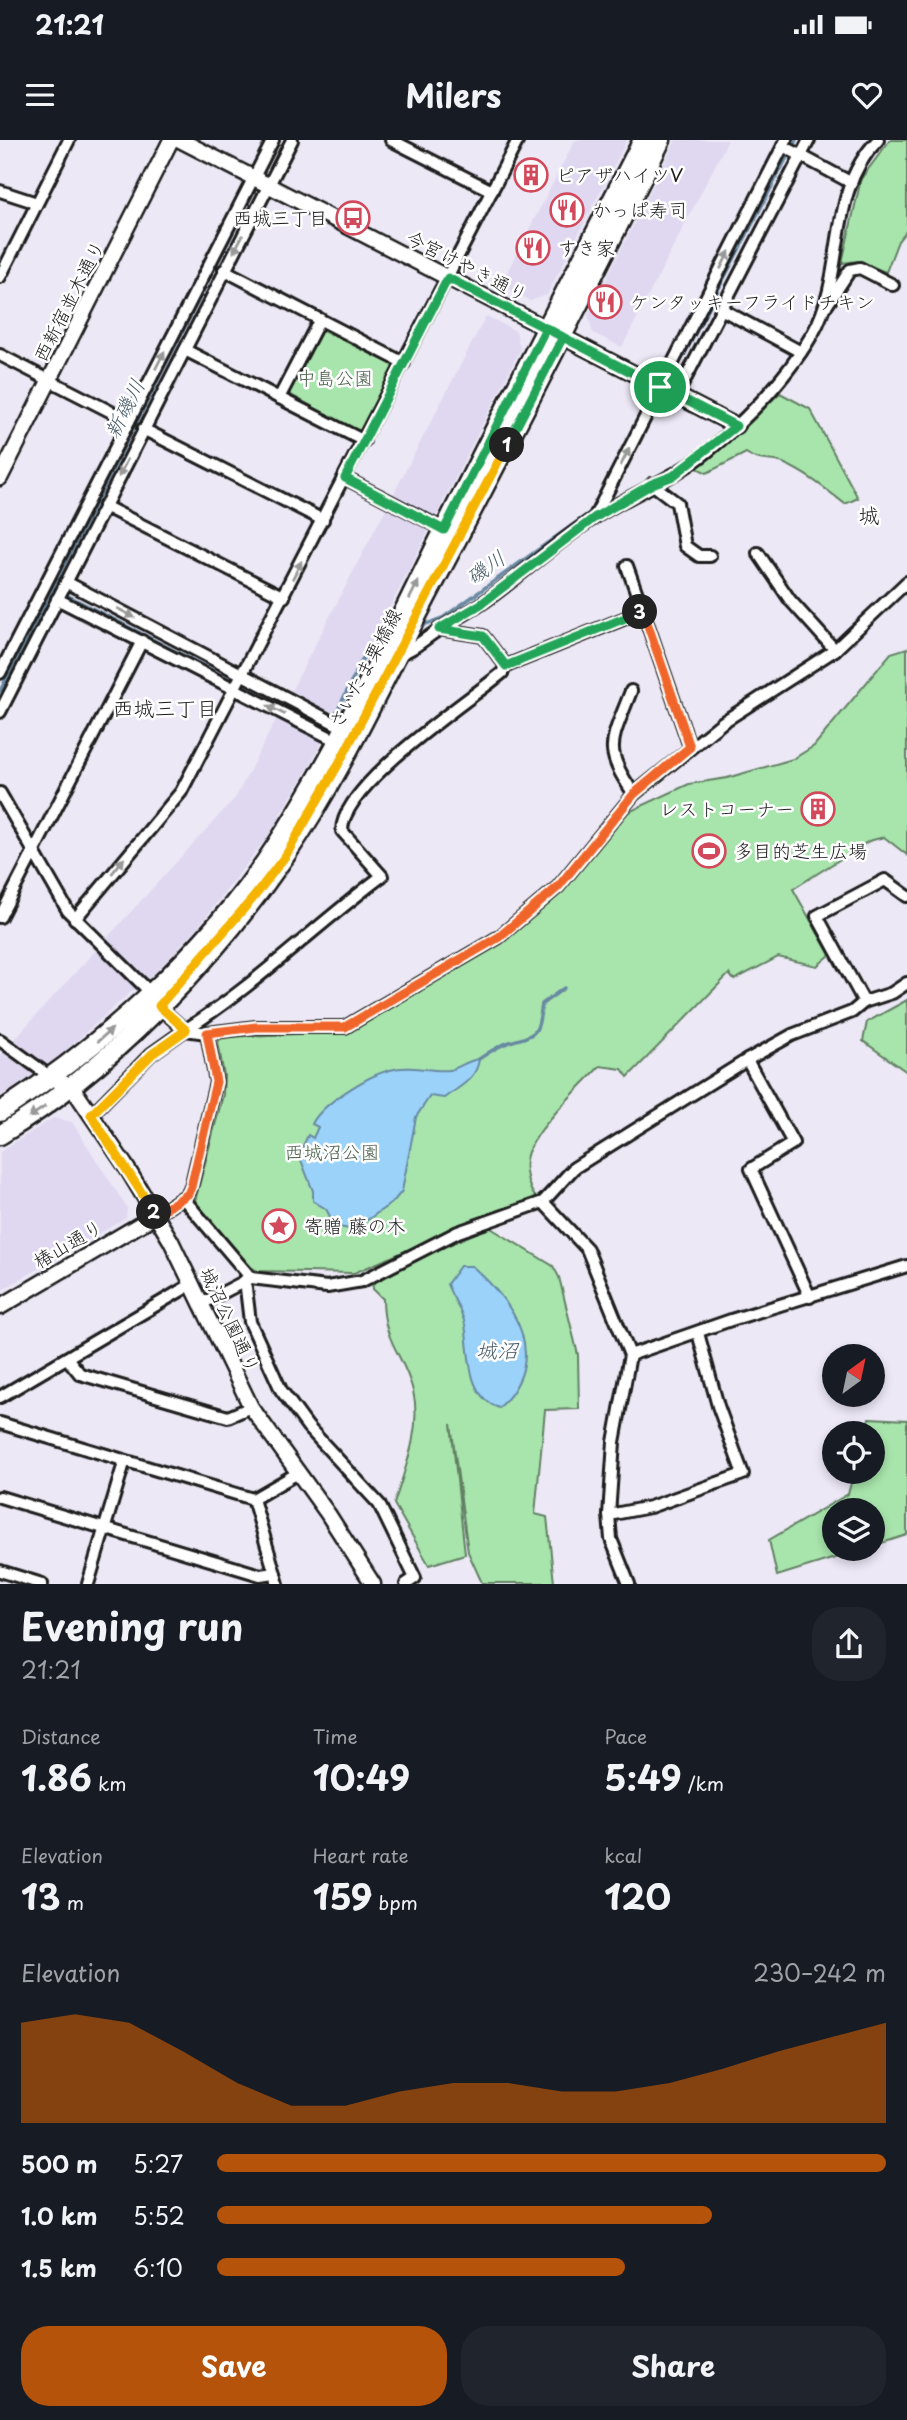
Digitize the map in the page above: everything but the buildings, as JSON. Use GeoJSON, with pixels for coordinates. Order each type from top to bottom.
{"type":"FeatureCollection","features":[{"type":"Feature","properties":{"kind":"main road","name":"さいたま栗橋線"},"geometry":{"type":"LineString","coordinates":[[0,1112],[52,1078],[154,999],[243,892],[294,818],[340,734],[643,140]]}},
{"type":"Feature","properties":{"kind":"main road","name":"さいたま栗橋線"},"geometry":{"type":"LineString","coordinates":[[0,1135],[72,1087],[254,897],[286,855],[396,656],[563,337],[661,140]]}},
{"type":"Feature","properties":{"kind":"street"},"geometry":{"type":"LineString","coordinates":[[0,277],[69,140]]}},
{"type":"Feature","properties":{"kind":"street","name":"西新宿並木通り"},"geometry":{"type":"LineString","coordinates":[[0,478],[171,140]]}},
{"type":"Feature","properties":{"kind":"street","name":"今宮けやき通り"},"geometry":{"type":"LineString","coordinates":[[180,140],[736,426]]}},
{"type":"Feature","properties":{"kind":"street"},"geometry":{"type":"LineString","coordinates":[[0,673],[273,140]]}},
{"type":"Feature","properties":{"kind":"street"},"geometry":{"type":"LineString","coordinates":[[0,712],[292,140]]}},
{"type":"Feature","properties":{"kind":"street"},"geometry":{"type":"LineString","coordinates":[[391,140],[492,191]]}},
{"type":"Feature","properties":{"kind":"street"},"geometry":{"type":"LineString","coordinates":[[75,919],[181,792],[244,675],[518,140]]}},
{"type":"Feature","properties":{"kind":"street"},"geometry":{"type":"LineString","coordinates":[[677,395],[809,140]]}},
{"type":"Feature","properties":{"kind":"street"},"geometry":{"type":"LineString","coordinates":[[824,310],[850,182],[868,149],[878,140]]}},
{"type":"Feature","properties":{"kind":"street"},"geometry":{"type":"LineString","coordinates":[[594,518],[784,143],[800,157],[850,182]]}},
{"type":"Feature","properties":{"kind":"street"},"geometry":{"type":"LineString","coordinates":[[0,191],[37,203]]}},
{"type":"Feature","properties":{"kind":"street"},"geometry":{"type":"LineString","coordinates":[[396,656],[412,650],[439,629],[481,604],[594,518],[652,484],[673,476],[736,426],[775,386],[801,352],[850,270],[860,268],[893,285]]}},
{"type":"Feature","properties":{"kind":"street"},"geometry":{"type":"LineString","coordinates":[[224,270],[404,363]]}},
{"type":"Feature","properties":{"kind":"street"},"geometry":{"type":"LineString","coordinates":[[721,309],[801,352]]}},
{"type":"Feature","properties":{"kind":"street"},"geometry":{"type":"LineString","coordinates":[[279,398],[320,319]]}},
{"type":"Feature","properties":{"kind":"street"},"geometry":{"type":"LineString","coordinates":[[185,349],[364,441]]}},
{"type":"Feature","properties":{"kind":"street"},"geometry":{"type":"LineString","coordinates":[[0,355],[129,421]]}},
{"type":"Feature","properties":{"kind":"street"},"geometry":{"type":"LineString","coordinates":[[144,429],[323,520]]}},
{"type":"Feature","properties":{"kind":"street"},"geometry":{"type":"LineString","coordinates":[[345,478],[444,530]]}},
{"type":"Feature","properties":{"kind":"street"},"geometry":{"type":"LineString","coordinates":[[652,484],[677,503],[685,546],[699,556],[710,556]]}},
{"type":"Feature","properties":{"kind":"street"},"geometry":{"type":"LineString","coordinates":[[104,506],[284,597]]}},
{"type":"Feature","properties":{"kind":"street"},"geometry":{"type":"LineString","coordinates":[[758,553],[789,600],[835,650]]}},
{"type":"Feature","properties":{"kind":"street"},"geometry":{"type":"LineString","coordinates":[[627,566],[690,747]]}},
{"type":"Feature","properties":{"kind":"street"},"geometry":{"type":"LineString","coordinates":[[66,582],[244,675],[340,734]]}},
{"type":"Feature","properties":{"kind":"street"},"geometry":{"type":"LineString","coordinates":[[0,793],[75,919],[186,1030],[207,1033],[256,1027],[345,1027],[499,937],[558,887],[634,794],[723,722],[835,650],[907,582]]}},
{"type":"Feature","properties":{"kind":"street"},"geometry":{"type":"LineString","coordinates":[[57,598],[236,690],[340,734]]}},
{"type":"Feature","properties":{"kind":"street"},"geometry":{"type":"LineString","coordinates":[[91,1115],[152,1054],[232,1000],[324,920],[382,876],[342,831],[345,815],[382,769],[502,673],[506,666],[643,611]]}},
{"type":"Feature","properties":{"kind":"street"},"geometry":{"type":"LineString","coordinates":[[439,629],[483,636],[506,666]]}},
{"type":"Feature","properties":{"kind":"street"},"geometry":{"type":"LineString","coordinates":[[0,917],[142,641]]}},
{"type":"Feature","properties":{"kind":"street"},"geometry":{"type":"LineString","coordinates":[[631,691],[611,750],[615,767],[634,794]]}},
{"type":"Feature","properties":{"kind":"street"},"geometry":{"type":"LineString","coordinates":[[864,1002],[817,916],[885,880],[907,896]]}},
{"type":"Feature","properties":{"kind":"street"},"geometry":{"type":"LineString","coordinates":[[201,1304],[248,1279],[327,1287],[362,1281],[458,1232],[543,1202],[574,1168],[747,1060],[792,1035],[852,1012],[864,1002],[892,993],[907,983]]}},
{"type":"Feature","properties":{"kind":"street"},"geometry":{"type":"LineString","coordinates":[[156,1215],[183,1198],[191,1187],[216,1082],[207,1033]]}},
{"type":"Feature","properties":{"kind":"street"},"geometry":{"type":"LineString","coordinates":[[0,1040],[52,1078],[72,1087]]}},
{"type":"Feature","properties":{"kind":"street"},"geometry":{"type":"LineString","coordinates":[[747,1060],[793,1143],[751,1169],[810,1297]]}},
{"type":"Feature","properties":{"kind":"street","name":"城沼公園通り"},"geometry":{"type":"LineString","coordinates":[[72,1087],[156,1215],[251,1407],[373,1584]]}},
{"type":"Feature","properties":{"kind":"street"},"geometry":{"type":"LineString","coordinates":[[183,1198],[248,1279],[250,1322],[281,1390],[308,1427],[379,1504],[415,1578],[406,1584]]}},
{"type":"Feature","properties":{"kind":"street"},"geometry":{"type":"LineString","coordinates":[[543,1202],[587,1249],[630,1355],[614,1443],[610,1515],[611,1539],[629,1584]]}},
{"type":"Feature","properties":{"kind":"street","name":"椿山通り"},"geometry":{"type":"LineString","coordinates":[[0,1307],[156,1215]]}},
{"type":"Feature","properties":{"kind":"street"},"geometry":{"type":"LineString","coordinates":[[630,1355],[907,1266]]}},
{"type":"Feature","properties":{"kind":"street"},"geometry":{"type":"LineString","coordinates":[[0,1397],[192,1284]]}},
{"type":"Feature","properties":{"kind":"street"},"geometry":{"type":"LineString","coordinates":[[610,1515],[650,1507],[743,1474],[718,1406],[698,1333]]}},
{"type":"Feature","properties":{"kind":"street"},"geometry":{"type":"LineString","coordinates":[[67,1358],[80,1374],[228,1417],[251,1407]]}},
{"type":"Feature","properties":{"kind":"street"},"geometry":{"type":"LineString","coordinates":[[0,1423],[253,1500],[298,1473]]}},
{"type":"Feature","properties":{"kind":"street"},"geometry":{"type":"LineString","coordinates":[[88,1584],[124,1462]]}},
{"type":"Feature","properties":{"kind":"street"},"geometry":{"type":"LineString","coordinates":[[0,1497],[277,1578],[253,1500]]}},
{"type":"Feature","properties":{"kind":"street"},"geometry":{"type":"LineString","coordinates":[[0,1571],[42,1584]]}},
{"type":"Feature","properties":{"kind":"shaded area"},"geometry":{"type":"Polygon","coordinates":[[[575,140],[627,140],[547,295],[530,301],[501,284],[575,140]]]}},
{"type":"Feature","properties":{"kind":"shaded area"},"geometry":{"type":"Polygon","coordinates":[[[676,140],[728,140],[622,347],[593,333],[588,315],[676,140]]]}},
{"type":"Feature","properties":{"kind":"shaded area"},"geometry":{"type":"Polygon","coordinates":[[[486,316],[516,331],[520,350],[307,771],[280,814],[283,816],[199,926],[145,983],[133,990],[56,1059],[0,1097],[0,1055],[236,797],[486,316]]]}},
{"type":"Feature","properties":{"kind":"shaded area"},"geometry":{"type":"Polygon","coordinates":[[[53,1118],[72,1122],[127,1208],[126,1218],[0,1291],[0,1152],[53,1118]]]}},
{"type":"Feature","properties":{"kind":"green space"},"geometry":{"type":"Polygon","coordinates":[[[890,140],[907,140],[907,230],[898,241],[886,272],[857,261],[842,263],[861,179],[890,140]]]}},
{"type":"Feature","properties":{"kind":"green space","name":"中島公園"},"geometry":{"type":"Polygon","coordinates":[[[319,328],[393,365],[391,374],[361,430],[357,431],[287,393],[319,328]]]}},
{"type":"Feature","properties":{"kind":"green space"},"geometry":{"type":"Polygon","coordinates":[[[780,393],[810,409],[858,498],[845,504],[791,467],[755,458],[746,453],[707,473],[697,468],[780,393]]]}},
{"type":"Feature","properties":{"kind":"green space","name":"西城沼公園"},"geometry":{"type":"Polygon","coordinates":[[[907,648],[907,855],[884,837],[869,841],[793,889],[830,955],[817,966],[778,957],[734,980],[729,974],[628,1077],[622,1069],[600,1066],[551,1118],[528,1152],[527,1177],[537,1199],[508,1207],[354,1273],[258,1271],[249,1266],[195,1201],[223,1095],[224,1076],[218,1042],[222,1037],[347,1032],[506,938],[551,902],[620,816],[689,784],[727,778],[793,759],[814,746],[891,653],[907,648]]]}},
{"type":"Feature","properties":{"kind":"green space"},"geometry":{"type":"Polygon","coordinates":[[[907,1000],[907,1072],[863,1041],[867,1022],[907,1000]]]}},
{"type":"Feature","properties":{"kind":"green space"},"geometry":{"type":"Polygon","coordinates":[[[489,1227],[553,1266],[559,1277],[578,1355],[579,1409],[545,1410],[535,1514],[547,1517],[554,1583],[482,1583],[468,1552],[451,1424],[465,1554],[429,1565],[394,1504],[414,1434],[415,1405],[409,1378],[386,1326],[383,1299],[373,1289],[372,1279],[489,1227]]]}},
{"type":"Feature","properties":{"kind":"green space"},"geometry":{"type":"Polygon","coordinates":[[[869,1418],[907,1420],[907,1535],[885,1542],[885,1498],[841,1498],[848,1494],[851,1484],[885,1484],[885,1421],[868,1421],[869,1418]]]}},
{"type":"Feature","properties":{"kind":"green space"},"geometry":{"type":"Polygon","coordinates":[[[822,1509],[822,1561],[825,1561],[777,1576],[769,1540],[822,1509]]]}},
{"type":"Feature","properties":{"kind":"water"},"geometry":{"type":"Polygon","coordinates":[[[479,1059],[475,1072],[466,1082],[444,1098],[430,1096],[416,1117],[402,1191],[393,1202],[353,1230],[335,1226],[326,1209],[313,1201],[313,1191],[299,1155],[308,1135],[313,1138],[318,1127],[312,1124],[317,1116],[346,1091],[381,1073],[397,1068],[449,1070],[479,1059]]]}},
{"type":"Feature","properties":{"kind":"water","name":"城沼"},"geometry":{"type":"Polygon","coordinates":[[[460,1266],[472,1266],[488,1281],[514,1315],[522,1332],[525,1351],[523,1370],[515,1389],[499,1408],[480,1394],[475,1384],[464,1320],[447,1284],[460,1266]]]}},
{"type":"Feature","properties":{"kind":"waterway","name":"新磯川"},"geometry":{"type":"LineString","coordinates":[[261,176],[279,140]]}},
{"type":"Feature","properties":{"kind":"waterway","name":"磯川"},"geometry":{"type":"LineString","coordinates":[[668,386],[796,140]]}},
{"type":"Feature","properties":{"kind":"waterway","name":"新磯川"},"geometry":{"type":"LineString","coordinates":[[0,691],[258,183]]}},
{"type":"Feature","properties":{"kind":"waterway","name":"磯川"},"geometry":{"type":"LineString","coordinates":[[638,442],[664,393]]}},
{"type":"Feature","properties":{"kind":"waterway","name":"磯川"},"geometry":{"type":"LineString","coordinates":[[419,627],[444,617],[595,509]]}},
{"type":"Feature","properties":{"kind":"waterway","name":"磯川"},"geometry":{"type":"LineString","coordinates":[[53,588],[328,730],[367,650],[379,644]]}},
{"type":"Feature","properties":{"kind":"waterway"},"geometry":{"type":"LineString","coordinates":[[479,1059],[502,1045],[532,1034],[537,1027],[542,1004],[564,988]]}},
{"type":"Feature","properties":{"kind":"place","name":"ピアザハイツV"},"geometry":{"type":"Point","coordinates":[531,175]}},
{"type":"Feature","properties":{"kind":"place","name":"かっぱ寿司"},"geometry":{"type":"Point","coordinates":[567,210]}},
{"type":"Feature","properties":{"kind":"place","name":"西城三丁目"},"geometry":{"type":"Point","coordinates":[353,218]}},
{"type":"Feature","properties":{"kind":"place","name":"すき家"},"geometry":{"type":"Point","coordinates":[533,248]}},
{"type":"Feature","properties":{"kind":"place","name":"ケンタッキーフライドチキン"},"geometry":{"type":"Point","coordinates":[605,302]}},
{"type":"Feature","properties":{"kind":"place","name":"レストコーナー"},"geometry":{"type":"Point","coordinates":[818,809]}},
{"type":"Feature","properties":{"kind":"place","name":"多目的芝生広場"},"geometry":{"type":"Point","coordinates":[709,851]}},
{"type":"Feature","properties":{"kind":"place","name":"寄贈 藤の木"},"geometry":{"type":"Point","coordinates":[279,1226]}},
{"type":"Feature","properties":{"kind":"district","name":"城"},"geometry":{"type":"Point","coordinates":[869,516]}},
{"type":"Feature","properties":{"kind":"district","name":"西城三丁目"},"geometry":{"type":"Point","coordinates":[165,709]}},
{"type":"Feature","properties":{"kind":"route"},"geometry":{"type":"LineString","coordinates":[[660,387],[563,337],[448,278],[345,478],[444,530],[546,328],[563,337],[338,765],[286,855],[196,966],[159,1006],[186,1030],[152,1054],[91,1115],[156,1215],[188,1194],[191,1187],[216,1082],[207,1033],[256,1027],[345,1027],[414,984],[499,937],[558,887],[634,794],[690,747],[643,611],[575,636],[506,666],[483,636],[439,629],[481,604],[594,518],[652,484],[673,476],[707,452],[736,426],[660,387]]}}]}
